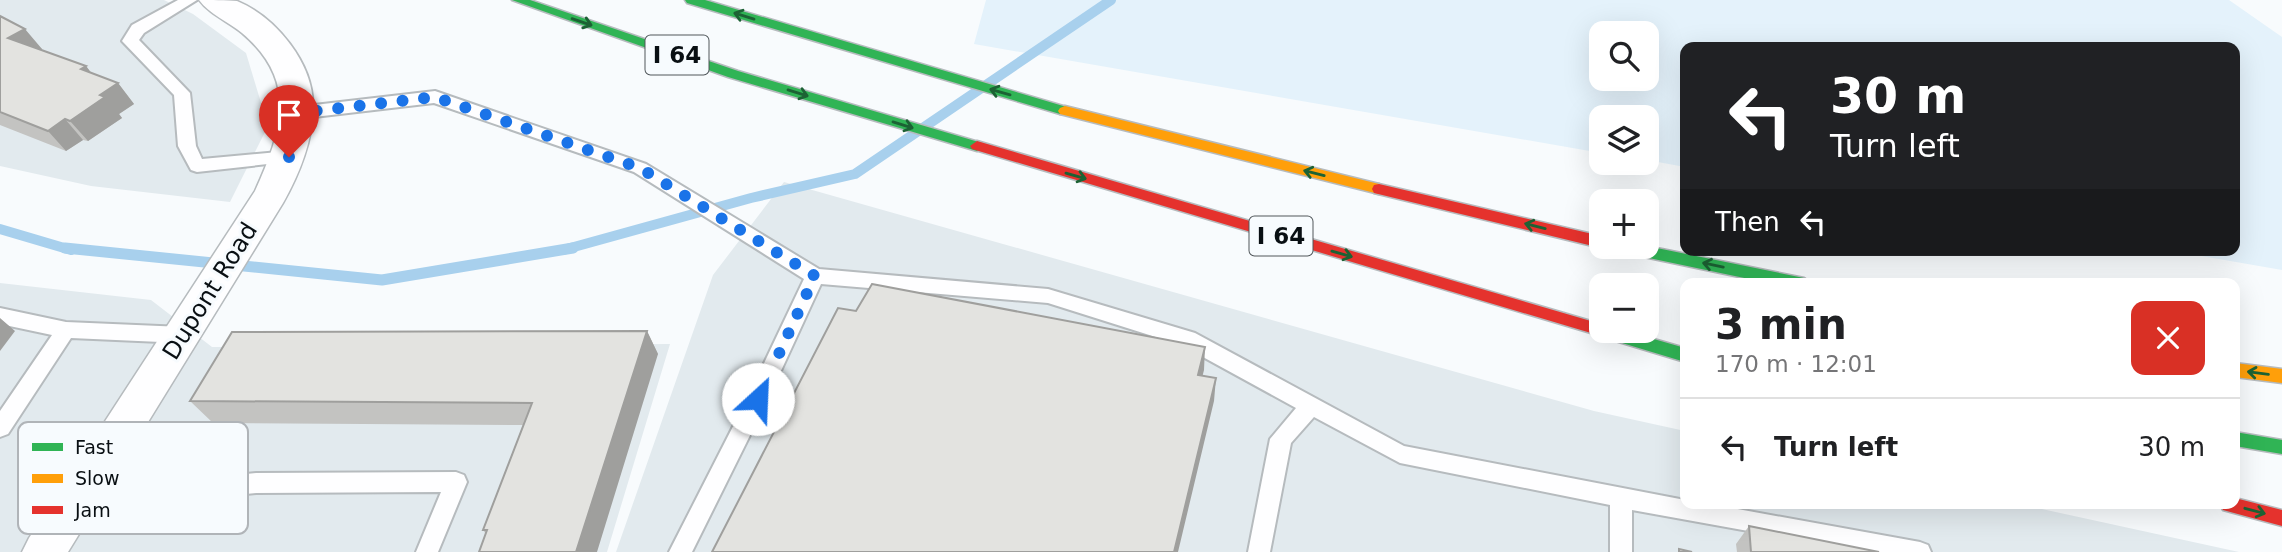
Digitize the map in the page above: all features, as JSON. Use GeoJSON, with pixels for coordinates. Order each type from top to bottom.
{"type":"FeatureCollection","features":[{"type":"Feature","properties":{"kind":"highway","name":"I 64"},"geometry":{"type":"LineString","coordinates":[[518,0],[733,74],[1550,315],[1589,322]]}},
{"type":"Feature","properties":{"kind":"highway","name":"I 64"},"geometry":{"type":"LineString","coordinates":[[691,0],[1065,111],[1589,239]]}},
{"type":"Feature","properties":{"kind":"highway"},"geometry":{"type":"LineString","coordinates":[[1659,254],[1775,278]]}},
{"type":"Feature","properties":{"kind":"highway"},"geometry":{"type":"LineString","coordinates":[[1550,315],[1589,326]]}},
{"type":"Feature","properties":{"kind":"highway"},"geometry":{"type":"LineString","coordinates":[[1659,335],[1680,339]]}},
{"type":"Feature","properties":{"kind":"highway"},"geometry":{"type":"LineString","coordinates":[[1646,343],[1680,353]]}},
{"type":"Feature","properties":{"kind":"highway"},"geometry":{"type":"LineString","coordinates":[[2240,371],[2282,376]]}},
{"type":"Feature","properties":{"kind":"highway"},"geometry":{"type":"LineString","coordinates":[[2240,440],[2282,447]]}},
{"type":"Feature","properties":{"kind":"highway"},"geometry":{"type":"LineString","coordinates":[[2240,507],[2282,518]]}},
{"type":"Feature","properties":{"kind":"street","name":"Dupont Road"},"geometry":{"type":"LineString","coordinates":[[127,422],[271,194],[289,157],[296,131],[298,102],[289,66],[274,42],[248,19],[214,0]]}},
{"type":"Feature","properties":{"kind":"street","name":"Dupont Road"},"geometry":{"type":"LineString","coordinates":[[44,552],[56,534]]}},
{"type":"Feature","properties":{"kind":"lane"},"geometry":{"type":"LineString","coordinates":[[189,0],[138,29],[130,41],[182,93],[187,146],[197,166],[289,157]]}},
{"type":"Feature","properties":{"kind":"lane"},"geometry":{"type":"LineString","coordinates":[[297,113],[435,97],[640,168],[815,276],[1048,296],[1188,339],[1400,454],[1680,509]]}},
{"type":"Feature","properties":{"kind":"lane"},"geometry":{"type":"LineString","coordinates":[[680,552],[758,399],[815,276]]}},
{"type":"Feature","properties":{"kind":"lane"},"geometry":{"type":"LineString","coordinates":[[0,316],[66,330],[183,335]]}},
{"type":"Feature","properties":{"kind":"lane"},"geometry":{"type":"LineString","coordinates":[[0,428],[66,330]]}},
{"type":"Feature","properties":{"kind":"lane"},"geometry":{"type":"LineString","coordinates":[[1259,552],[1281,439],[1311,406]]}},
{"type":"Feature","properties":{"kind":"lane"},"geometry":{"type":"LineString","coordinates":[[248,484],[456,482],[427,552]]}},
{"type":"Feature","properties":{"kind":"lane"},"geometry":{"type":"LineString","coordinates":[[1621,498],[1621,552]]}},
{"type":"Feature","properties":{"kind":"lane"},"geometry":{"type":"LineString","coordinates":[[1682,509],[1920,552]]}},
{"type":"Feature","properties":{"kind":"shaded area"},"geometry":{"type":"Polygon","coordinates":[[[0,0],[164,0],[193,14],[246,53],[268,126],[230,202],[91,186],[0,166],[0,0]]]}},
{"type":"Feature","properties":{"kind":"shaded area"},"geometry":{"type":"Polygon","coordinates":[[[986,0],[2229,0],[2282,37],[2282,270],[2202,256],[2240,256],[2240,42],[1680,42],[1680,166],[1659,162],[1659,105],[1589,105],[1589,151],[974,44],[986,0]]]}},
{"type":"Feature","properties":{"kind":"shaded area"},"geometry":{"type":"Polygon","coordinates":[[[784,182],[1594,411],[1680,430],[1680,509],[2042,509],[2239,552],[616,552],[713,275],[784,182]]]}},
{"type":"Feature","properties":{"kind":"shaded area"},"geometry":{"type":"Polygon","coordinates":[[[0,283],[151,300],[212,347],[670,344],[607,552],[0,552],[0,283]]]}},
{"type":"Feature","properties":{"kind":"building"},"geometry":{"type":"Polygon","coordinates":[[[0,16],[25,29],[8,38],[86,66],[81,69],[118,83],[100,95],[105,97],[70,121],[65,119],[48,131],[0,112],[0,16]]]}},
{"type":"Feature","properties":{"kind":"building"},"geometry":{"type":"Polygon","coordinates":[[[872,284],[1205,347],[1198,375],[1216,378],[1174,552],[712,552],[838,308],[856,311],[872,284]]]}},
{"type":"Feature","properties":{"kind":"building"},"geometry":{"type":"Polygon","coordinates":[[[647,331],[576,552],[479,552],[487,530],[483,530],[532,403],[190,401],[232,332],[647,331]]]}},
{"type":"Feature","properties":{"kind":"building"},"geometry":{"type":"Polygon","coordinates":[[[1749,526],[1879,552],[1751,552],[1749,526]]]}},
{"type":"Feature","properties":{"kind":"waterway"},"geometry":{"type":"LineString","coordinates":[[566,249],[751,198],[855,174],[1111,0]]}},
{"type":"Feature","properties":{"kind":"waterway"},"geometry":{"type":"LineString","coordinates":[[0,229],[71,250]]}},
{"type":"Feature","properties":{"kind":"waterway"},"geometry":{"type":"LineString","coordinates":[[65,248],[382,280],[566,249]]}},
{"type":"Feature","properties":{"kind":"waterway"},"geometry":{"type":"LineString","coordinates":[[566,249],[573,248]]}},
{"type":"Feature","properties":{"kind":"traffic: fast"},"geometry":{"type":"LineString","coordinates":[[518,0],[733,74],[977,146]]}},
{"type":"Feature","properties":{"kind":"traffic: fast"},"geometry":{"type":"LineString","coordinates":[[691,0],[1065,111]]}},
{"type":"Feature","properties":{"kind":"traffic: fast"},"geometry":{"type":"LineString","coordinates":[[1659,254],[1775,278]]}},
{"type":"Feature","properties":{"kind":"traffic: fast"},"geometry":{"type":"LineString","coordinates":[[1645,343],[1680,354]]}},
{"type":"Feature","properties":{"kind":"traffic: fast"},"geometry":{"type":"LineString","coordinates":[[2240,440],[2282,447]]}},
{"type":"Feature","properties":{"kind":"traffic: slow"},"geometry":{"type":"LineString","coordinates":[[1065,111],[1379,189]]}},
{"type":"Feature","properties":{"kind":"traffic: slow"},"geometry":{"type":"LineString","coordinates":[[2240,371],[2282,376]]}},
{"type":"Feature","properties":{"kind":"traffic: jam"},"geometry":{"type":"LineString","coordinates":[[977,146],[1589,326]]}},
{"type":"Feature","properties":{"kind":"traffic: jam"},"geometry":{"type":"LineString","coordinates":[[1379,189],[1589,239]]}},
{"type":"Feature","properties":{"kind":"traffic: jam"},"geometry":{"type":"LineString","coordinates":[[2240,507],[2282,518]]}},
{"type":"Feature","properties":{"kind":"route"},"geometry":{"type":"LineString","coordinates":[[289,157],[296,131],[297,113],[435,97],[640,168],[815,276],[758,399]]}}]}
